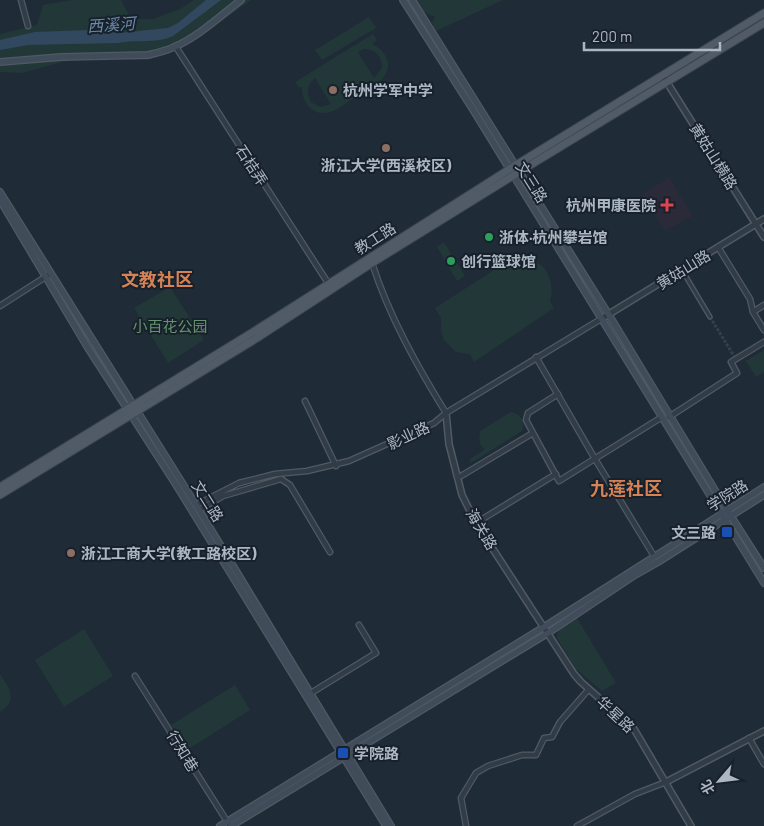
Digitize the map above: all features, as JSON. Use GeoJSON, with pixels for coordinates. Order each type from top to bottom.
{"type":"FeatureCollection","features":[{"type":"Feature","properties":{"kind":"main road"},"geometry":{"type":"LineString","coordinates":[[0,62],[61,57],[148,55],[176,47],[241,0]]}},
{"type":"Feature","properties":{"kind":"main road","name":"文三路"},"geometry":{"type":"LineString","coordinates":[[402,0],[609,315],[764,568]]}},
{"type":"Feature","properties":{"kind":"main road","name":"文三路"},"geometry":{"type":"LineString","coordinates":[[412,0],[601,319],[764,583]]}},
{"type":"Feature","properties":{"kind":"main road","name":"教工路"},"geometry":{"type":"LineString","coordinates":[[666,79],[764,13]]}},
{"type":"Feature","properties":{"kind":"main road","name":"教工路"},"geometry":{"type":"LineString","coordinates":[[0,495],[328,283],[666,79],[764,23]]}},
{"type":"Feature","properties":{"kind":"main road","name":"教工路"},"geometry":{"type":"LineString","coordinates":[[0,487],[126,410],[134,410],[257,338],[514,171]]}},
{"type":"Feature","properties":{"kind":"main road","name":"文二路"},"geometry":{"type":"LineString","coordinates":[[0,192],[126,410]]}},
{"type":"Feature","properties":{"kind":"main road","name":"文二路"},"geometry":{"type":"LineString","coordinates":[[0,200],[197,507],[311,693],[386,826]]}},
{"type":"Feature","properties":{"kind":"main road","name":"文二路"},"geometry":{"type":"LineString","coordinates":[[134,410],[391,826]]}},
{"type":"Feature","properties":{"kind":"main road","name":"学院路"},"geometry":{"type":"LineString","coordinates":[[345,753],[548,633],[635,575],[658,562],[723,517],[727,510],[764,487]]}},
{"type":"Feature","properties":{"kind":"main road","name":"学院路"},"geometry":{"type":"LineString","coordinates":[[220,826],[229,824],[345,753],[654,556],[764,495]]}},
{"type":"Feature","properties":{"kind":"street"},"geometry":{"type":"LineString","coordinates":[[21,0],[28,26]]}},
{"type":"Feature","properties":{"kind":"street","name":"石桔弄"},"geometry":{"type":"LineString","coordinates":[[176,47],[328,283]]}},
{"type":"Feature","properties":{"kind":"street","name":"黄姑山横路"},"geometry":{"type":"LineString","coordinates":[[666,79],[764,237]]}},
{"type":"Feature","properties":{"kind":"street","name":"黄姑山路"},"geometry":{"type":"LineString","coordinates":[[601,319],[764,218]]}},
{"type":"Feature","properties":{"kind":"street"},"geometry":{"type":"LineString","coordinates":[[718,247],[750,299],[753,312],[764,330]]}},
{"type":"Feature","properties":{"kind":"street"},"geometry":{"type":"LineString","coordinates":[[372,263],[381,291],[398,326],[446,413]]}},
{"type":"Feature","properties":{"kind":"street"},"geometry":{"type":"LineString","coordinates":[[682,270],[710,317]]}},
{"type":"Feature","properties":{"kind":"street"},"geometry":{"type":"LineString","coordinates":[[0,306],[48,276]]}},
{"type":"Feature","properties":{"kind":"street"},"geometry":{"type":"LineString","coordinates":[[753,312],[764,305]]}},
{"type":"Feature","properties":{"kind":"street","name":"影业路"},"geometry":{"type":"LineString","coordinates":[[197,507],[239,483],[275,474],[336,466],[434,423],[446,413],[601,319]]}},
{"type":"Feature","properties":{"kind":"street"},"geometry":{"type":"LineString","coordinates":[[558,394],[528,412],[526,420],[559,481],[670,416],[738,373],[731,362],[764,342]]}},
{"type":"Feature","properties":{"kind":"street"},"geometry":{"type":"LineString","coordinates":[[536,357],[654,556]]}},
{"type":"Feature","properties":{"kind":"street"},"geometry":{"type":"LineString","coordinates":[[305,401],[336,466]]}},
{"type":"Feature","properties":{"kind":"street","name":"海关路"},"geometry":{"type":"LineString","coordinates":[[446,413],[449,444],[462,495],[476,523],[548,633]]}},
{"type":"Feature","properties":{"kind":"street"},"geometry":{"type":"LineString","coordinates":[[457,477],[533,433]]}},
{"type":"Feature","properties":{"kind":"street"},"geometry":{"type":"LineString","coordinates":[[476,523],[556,474]]}},
{"type":"Feature","properties":{"kind":"street"},"geometry":{"type":"LineString","coordinates":[[197,507],[223,496],[281,479],[290,485],[330,552]]}},
{"type":"Feature","properties":{"kind":"street"},"geometry":{"type":"LineString","coordinates":[[311,693],[376,653],[359,625]]}},
{"type":"Feature","properties":{"kind":"street","name":"华星路"},"geometry":{"type":"LineString","coordinates":[[548,633],[574,674],[634,729],[691,826]]}},
{"type":"Feature","properties":{"kind":"street","name":"行知巷"},"geometry":{"type":"LineString","coordinates":[[135,676],[229,824]]}},
{"type":"Feature","properties":{"kind":"street"},"geometry":{"type":"LineString","coordinates":[[466,826],[461,798],[476,773],[488,766],[522,755],[536,755],[544,738],[552,737],[560,722],[589,689]]}},
{"type":"Feature","properties":{"kind":"street"},"geometry":{"type":"LineString","coordinates":[[577,826],[635,794],[666,782],[764,732]]}},
{"type":"Feature","properties":{"kind":"street"},"geometry":{"type":"LineString","coordinates":[[749,738],[764,764]]}},
{"type":"Feature","properties":{"kind":"shaded area","name":"杭州甲康医院"},"geometry":{"type":"Polygon","coordinates":[[[669,177],[693,216],[665,231],[642,195],[669,177]]]}},
{"type":"Feature","properties":{"kind":"green space"},"geometry":{"type":"Polygon","coordinates":[[[72,0],[121,0],[131,19],[153,19],[180,9],[194,0],[251,0],[201,36],[171,53],[146,60],[77,58],[22,73],[0,72],[0,34],[37,25],[43,5],[72,0]]]}},
{"type":"Feature","properties":{"kind":"green space"},"geometry":{"type":"Polygon","coordinates":[[[415,0],[503,0],[436,31],[432,23],[435,17],[423,12],[415,0]]]}},
{"type":"Feature","properties":{"kind":"green space"},"geometry":{"type":"Polygon","coordinates":[[[369,17],[376,28],[322,60],[315,50],[369,17]]]}},
{"type":"Feature","properties":{"kind":"green space"},"geometry":{"type":"Polygon","coordinates":[[[373,34],[377,40],[372,44],[383,52],[388,64],[387,71],[379,82],[328,113],[319,113],[307,105],[302,87],[299,88],[295,82],[373,34]],[[364,49],[358,52],[374,78],[382,68],[381,60],[378,54],[372,50],[364,49]],[[315,78],[310,83],[308,89],[311,102],[320,107],[331,104],[315,78]]]}},
{"type":"Feature","properties":{"kind":"green space","name":"创行篮球馆"},"geometry":{"type":"Polygon","coordinates":[[[444,242],[465,276],[457,281],[437,247],[444,242]]]}},
{"type":"Feature","properties":{"kind":"green space"},"geometry":{"type":"Polygon","coordinates":[[[519,254],[522,259],[537,262],[547,272],[551,286],[550,301],[554,308],[474,362],[470,354],[456,352],[444,340],[441,331],[441,318],[435,308],[519,254]]]}},
{"type":"Feature","properties":{"kind":"green space","name":"小百花公园"},"geometry":{"type":"Polygon","coordinates":[[[170,287],[204,340],[168,363],[134,308],[170,287]]]}},
{"type":"Feature","properties":{"kind":"green space"},"geometry":{"type":"Polygon","coordinates":[[[764,350],[764,372],[756,377],[746,361],[764,350]]]}},
{"type":"Feature","properties":{"kind":"green space"},"geometry":{"type":"Polygon","coordinates":[[[511,412],[521,418],[523,424],[522,431],[471,463],[469,460],[485,449],[480,443],[480,431],[511,412]]]}},
{"type":"Feature","properties":{"kind":"green space"},"geometry":{"type":"Polygon","coordinates":[[[577,618],[616,683],[602,691],[576,669],[557,638],[561,628],[577,618]]]}},
{"type":"Feature","properties":{"kind":"green space"},"geometry":{"type":"Polygon","coordinates":[[[84,629],[113,676],[64,707],[35,660],[84,629]]]}},
{"type":"Feature","properties":{"kind":"green space"},"geometry":{"type":"Polygon","coordinates":[[[0,674],[9,689],[11,698],[6,707],[0,712],[0,674]]]}},
{"type":"Feature","properties":{"kind":"green space"},"geometry":{"type":"Polygon","coordinates":[[[235,685],[250,710],[187,750],[171,725],[235,685]]]}},
{"type":"Feature","properties":{"kind":"water"},"geometry":{"type":"Polygon","coordinates":[[[206,0],[221,0],[173,36],[166,38],[153,41],[118,43],[28,45],[0,50],[0,40],[35,32],[91,30],[119,33],[168,28],[178,23],[206,0]]]}},
{"type":"Feature","properties":{"kind":"tunnel"},"geometry":{"type":"LineString","coordinates":[[710,317],[734,356]]}},
{"type":"Feature","properties":{"kind":"place","name":"杭州学军中学"},"geometry":{"type":"Point","coordinates":[333,90]}},
{"type":"Feature","properties":{"kind":"place","name":"浙江大学(西溪校区)"},"geometry":{"type":"Point","coordinates":[386,148]}},
{"type":"Feature","properties":{"kind":"place","name":"杭州甲康医院"},"geometry":{"type":"Point","coordinates":[667,205]}},
{"type":"Feature","properties":{"kind":"place","name":"浙体·杭州攀岩馆"},"geometry":{"type":"Point","coordinates":[489,237]}},
{"type":"Feature","properties":{"kind":"place","name":"创行篮球馆"},"geometry":{"type":"Point","coordinates":[451,261]}},
{"type":"Feature","properties":{"kind":"place","name":"文三路"},"geometry":{"type":"Point","coordinates":[727,532]}},
{"type":"Feature","properties":{"kind":"place","name":"浙江工商大学(教工路校区)"},"geometry":{"type":"Point","coordinates":[71,553]}},
{"type":"Feature","properties":{"kind":"place","name":"学院路"},"geometry":{"type":"Point","coordinates":[343,753]}},
{"type":"Feature","properties":{"kind":"district","name":"文教社区"},"geometry":{"type":"Point","coordinates":[157,279]}},
{"type":"Feature","properties":{"kind":"district","name":"九莲社区"},"geometry":{"type":"Point","coordinates":[626,488]}},
{"type":"Feature","properties":{"kind":"water label","name":"西溪河"},"geometry":{"type":"Point","coordinates":[111,24]}}]}
